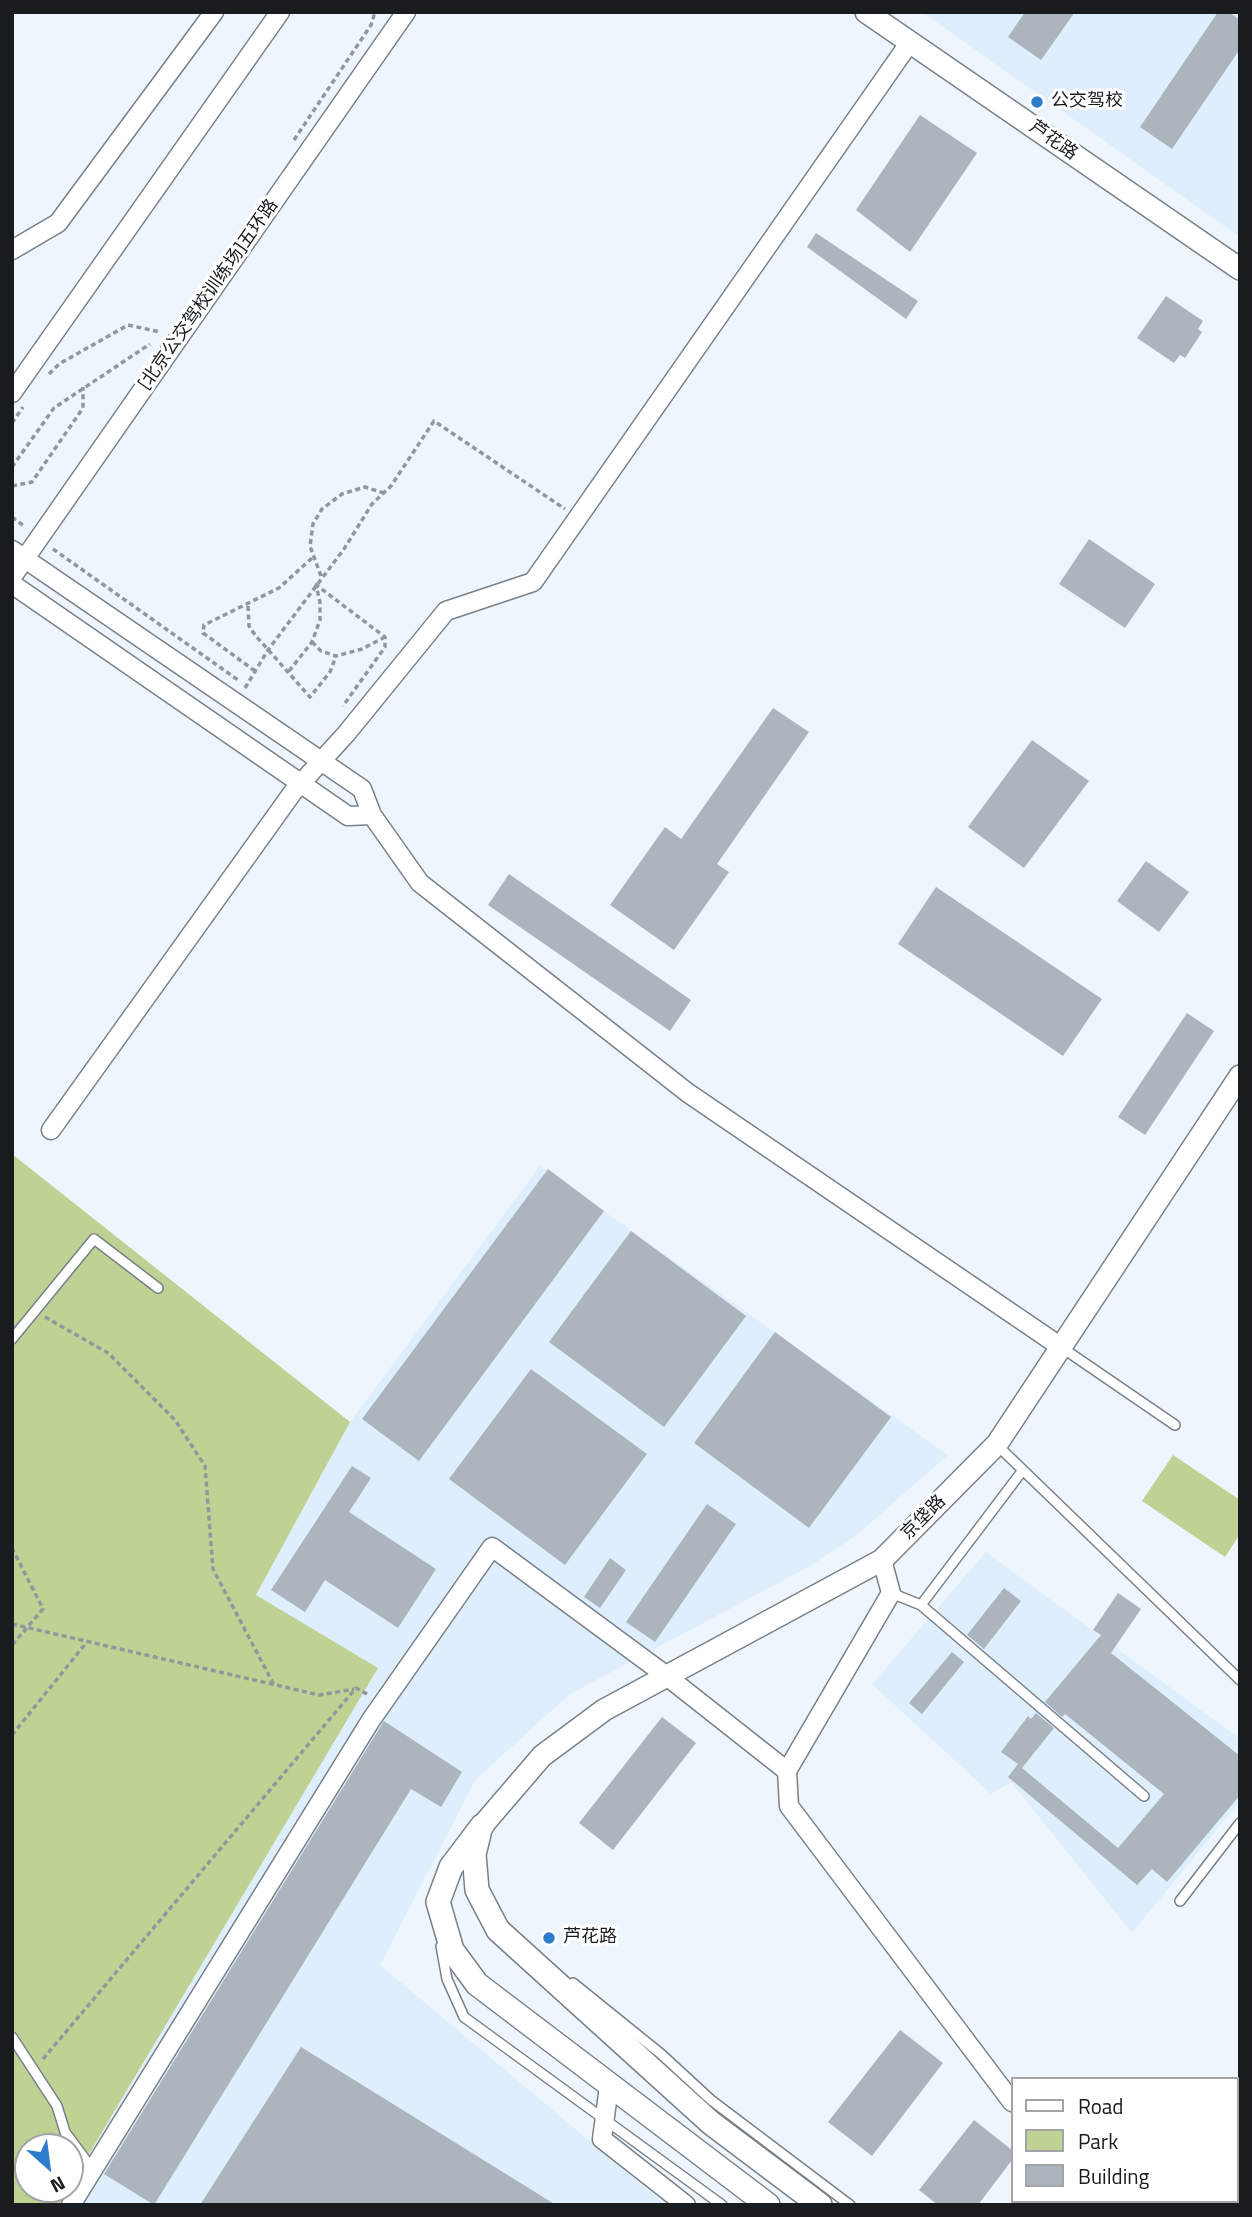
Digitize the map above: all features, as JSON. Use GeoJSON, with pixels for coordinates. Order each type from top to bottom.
{"type":"FeatureCollection","features":[{"type":"Feature","properties":{"kind":"main road"},"geometry":{"type":"LineString","coordinates":[[482,1826],[451,1867],[439,1902],[452,1950],[477,1984],[768,2205]]}},
{"type":"Feature","properties":{"kind":"main road"},"geometry":{"type":"LineString","coordinates":[[482,1826],[474,1854],[474,1874],[477,1890],[498,1930],[711,2123],[820,2205]]}},
{"type":"Feature","properties":{"kind":"street"},"geometry":{"type":"LineString","coordinates":[[12,250],[58,223],[214,12]]}},
{"type":"Feature","properties":{"kind":"street"},"geometry":{"type":"LineString","coordinates":[[19,398],[280,12]]}},
{"type":"Feature","properties":{"kind":"street","name":"[北京公交驾校训练场]五环路"},"geometry":{"type":"LineString","coordinates":[[12,577],[18,554],[38,538],[406,12]]}},
{"type":"Feature","properties":{"kind":"street","name":"芦花路"},"geometry":{"type":"LineString","coordinates":[[866,12],[1240,269]]}},
{"type":"Feature","properties":{"kind":"street"},"geometry":{"type":"LineString","coordinates":[[51,1130],[301,783],[446,611],[533,582],[910,42]]}},
{"type":"Feature","properties":{"kind":"street"},"geometry":{"type":"LineString","coordinates":[[18,554],[362,789],[372,815],[420,883],[688,1093],[1061,1348]]}},
{"type":"Feature","properties":{"kind":"street"},"geometry":{"type":"LineString","coordinates":[[12,584],[348,816],[372,815]]}},
{"type":"Feature","properties":{"kind":"street","name":"京垡路"},"geometry":{"type":"LineString","coordinates":[[482,1826],[542,1756],[604,1710],[664,1674],[882,1559],[997,1444],[1240,1076]]}},
{"type":"Feature","properties":{"kind":"street"},"geometry":{"type":"LineString","coordinates":[[71,2205],[384,1702],[492,1547],[664,1674],[787,1771]]}},
{"type":"Feature","properties":{"kind":"street"},"geometry":{"type":"LineString","coordinates":[[882,1559],[891,1593],[787,1771],[789,1806],[1010,2099]]}},
{"type":"Feature","properties":{"kind":"street"},"geometry":{"type":"LineString","coordinates":[[609,2086],[602,2139],[686,2205]]}},
{"type":"Feature","properties":{"kind":"lane"},"geometry":{"type":"LineString","coordinates":[[12,1339],[37,1313],[94,1239],[158,1287]]}},
{"type":"Feature","properties":{"kind":"lane"},"geometry":{"type":"LineString","coordinates":[[1061,1348],[1175,1425]]}},
{"type":"Feature","properties":{"kind":"lane"},"geometry":{"type":"LineString","coordinates":[[997,1444],[1240,1680]]}},
{"type":"Feature","properties":{"kind":"lane"},"geometry":{"type":"LineString","coordinates":[[921,1605],[1023,1470]]}},
{"type":"Feature","properties":{"kind":"lane"},"geometry":{"type":"LineString","coordinates":[[891,1593],[921,1605],[1144,1796]]}},
{"type":"Feature","properties":{"kind":"lane"},"geometry":{"type":"LineString","coordinates":[[1180,1901],[1240,1823]]}},
{"type":"Feature","properties":{"kind":"lane"},"geometry":{"type":"LineString","coordinates":[[439,1902],[440,1943],[447,1979],[464,2017],[604,2121],[618,2126],[722,2205]]}},
{"type":"Feature","properties":{"kind":"lane"},"geometry":{"type":"LineString","coordinates":[[498,1930],[537,1955],[661,2054],[711,2100],[850,2205]]}},
{"type":"Feature","properties":{"kind":"lane"},"geometry":{"type":"LineString","coordinates":[[12,2037],[35,2068],[57,2106],[65,2132],[93,2170]]}},
{"type":"Feature","properties":{"kind":"path"},"geometry":{"type":"LineString","coordinates":[[12,467],[54,408],[83,386],[167,334],[128,325],[59,364],[40,383]]}},
{"type":"Feature","properties":{"kind":"path"},"geometry":{"type":"LineString","coordinates":[[12,485],[32,482],[83,408],[83,386]]}},
{"type":"Feature","properties":{"kind":"path"},"geometry":{"type":"LineString","coordinates":[[12,423],[19,398]]}},
{"type":"Feature","properties":{"kind":"path"},"geometry":{"type":"LineString","coordinates":[[236,703],[268,650],[344,548],[372,504],[391,486],[434,421],[578,518]]}},
{"type":"Feature","properties":{"kind":"path"},"geometry":{"type":"LineString","coordinates":[[321,576],[310,546],[313,524],[322,509],[342,494],[365,488],[384,494]]}},
{"type":"Feature","properties":{"kind":"path"},"geometry":{"type":"LineString","coordinates":[[12,517],[247,686]]}},
{"type":"Feature","properties":{"kind":"path"},"geometry":{"type":"LineString","coordinates":[[255,671],[203,632],[204,625],[248,606],[279,588],[313,558]]}},
{"type":"Feature","properties":{"kind":"path"},"geometry":{"type":"LineString","coordinates":[[315,584],[385,638]]}},
{"type":"Feature","properties":{"kind":"path"},"geometry":{"type":"LineString","coordinates":[[289,671],[312,642],[320,620],[320,603],[315,584]]}},
{"type":"Feature","properties":{"kind":"path"},"geometry":{"type":"LineString","coordinates":[[248,606],[249,626],[310,697],[330,672],[336,656]]}},
{"type":"Feature","properties":{"kind":"path"},"geometry":{"type":"LineString","coordinates":[[312,642],[321,651],[336,656],[362,649],[385,638]]}},
{"type":"Feature","properties":{"kind":"path"},"geometry":{"type":"LineString","coordinates":[[336,715],[385,647],[385,638]]}},
{"type":"Feature","properties":{"kind":"path"},"geometry":{"type":"LineString","coordinates":[[37,1313],[108,1353],[175,1420],[205,1466],[213,1569],[275,1685]]}},
{"type":"Feature","properties":{"kind":"path"},"geometry":{"type":"LineString","coordinates":[[12,1548],[43,1609],[12,1645]]}},
{"type":"Feature","properties":{"kind":"path"},"geometry":{"type":"LineString","coordinates":[[12,1624],[27,1630],[319,1695],[356,1688],[384,1702]]}},
{"type":"Feature","properties":{"kind":"path"},"geometry":{"type":"LineString","coordinates":[[12,1735],[86,1643]]}},
{"type":"Feature","properties":{"kind":"path"},"geometry":{"type":"LineString","coordinates":[[35,2068],[356,1688]]}},
{"type":"Feature","properties":{"kind":"shaded area"},"geometry":{"type":"Polygon","coordinates":[[[922,12],[1240,12],[1240,237],[922,12]]]}},
{"type":"Feature","properties":{"kind":"shaded area"},"geometry":{"type":"Polygon","coordinates":[[[540,1166],[948,1455],[857,1535],[810,1566],[570,1694],[476,1779],[380,1965],[666,2205],[59,2205],[84,2203],[84,2163],[377,1668],[256,1595],[350,1422],[540,1166]]]}},
{"type":"Feature","properties":{"kind":"shaded area"},"geometry":{"type":"Polygon","coordinates":[[[986,1552],[1240,1739],[1240,1801],[1132,1933],[1011,1782],[991,1794],[872,1684],[986,1552]]]}},
{"type":"Feature","properties":{"kind":"green space"},"geometry":{"type":"Polygon","coordinates":[[[12,1154],[350,1422],[256,1595],[378,1668],[84,2162],[84,2133],[14,2133],[14,2203],[60,2203],[12,2205],[12,1154]]]}},
{"type":"Feature","properties":{"kind":"green space"},"geometry":{"type":"Polygon","coordinates":[[[1173,1455],[1240,1500],[1240,1534],[1225,1557],[1142,1501],[1173,1455]]]}},
{"type":"Feature","properties":{"kind":"building"},"geometry":{"type":"Polygon","coordinates":[[[1025,12],[1075,12],[1041,60],[1008,37],[1025,12]]]}},
{"type":"Feature","properties":{"kind":"building"},"geometry":{"type":"Polygon","coordinates":[[[1218,12],[1229,12],[1240,20],[1240,49],[1172,149],[1140,127],[1218,12]]]}},
{"type":"Feature","properties":{"kind":"building"},"geometry":{"type":"Polygon","coordinates":[[[920,115],[977,153],[910,252],[856,210],[920,115]]]}},
{"type":"Feature","properties":{"kind":"building"},"geometry":{"type":"Polygon","coordinates":[[[816,233],[918,301],[906,319],[807,247],[816,233]]]}},
{"type":"Feature","properties":{"kind":"building"},"geometry":{"type":"Polygon","coordinates":[[[1166,296],[1203,321],[1198,329],[1202,332],[1185,358],[1180,355],[1174,363],[1137,338],[1166,296]]]}},
{"type":"Feature","properties":{"kind":"building"},"geometry":{"type":"Polygon","coordinates":[[[1089,539],[1155,584],[1125,628],[1059,584],[1089,539]]]}},
{"type":"Feature","properties":{"kind":"building"},"geometry":{"type":"Polygon","coordinates":[[[773,708],[809,732],[717,864],[729,872],[674,950],[610,905],[665,827],[681,839],[773,708]]]}},
{"type":"Feature","properties":{"kind":"building"},"geometry":{"type":"Polygon","coordinates":[[[1032,740],[1089,781],[1024,868],[968,827],[1032,740]]]}},
{"type":"Feature","properties":{"kind":"building"},"geometry":{"type":"Polygon","coordinates":[[[1146,861],[1189,892],[1159,932],[1117,901],[1146,861]]]}},
{"type":"Feature","properties":{"kind":"building"},"geometry":{"type":"Polygon","coordinates":[[[509,874],[691,1000],[670,1031],[488,905],[509,874]]]}},
{"type":"Feature","properties":{"kind":"building"},"geometry":{"type":"Polygon","coordinates":[[[936,887],[1102,999],[1063,1056],[898,944],[936,887]]]}},
{"type":"Feature","properties":{"kind":"building"},"geometry":{"type":"Polygon","coordinates":[[[1187,1013],[1214,1031],[1145,1135],[1118,1117],[1187,1013]]]}},
{"type":"Feature","properties":{"kind":"building"},"geometry":{"type":"Polygon","coordinates":[[[548,1169],[604,1211],[419,1461],[362,1419],[548,1169]]]}},
{"type":"Feature","properties":{"kind":"building"},"geometry":{"type":"Polygon","coordinates":[[[631,1231],[746,1316],[664,1427],[549,1342],[631,1231]]]}},
{"type":"Feature","properties":{"kind":"building"},"geometry":{"type":"Polygon","coordinates":[[[775,1332],[891,1417],[809,1528],[694,1443],[775,1332]]]}},
{"type":"Feature","properties":{"kind":"building"},"geometry":{"type":"Polygon","coordinates":[[[531,1369],[647,1454],[565,1565],[449,1479],[531,1369]]]}},
{"type":"Feature","properties":{"kind":"building"},"geometry":{"type":"Polygon","coordinates":[[[352,1466],[371,1478],[349,1512],[436,1569],[398,1628],[325,1580],[305,1612],[271,1590],[352,1466]]]}},
{"type":"Feature","properties":{"kind":"building"},"geometry":{"type":"Polygon","coordinates":[[[707,1504],[736,1524],[655,1642],[626,1622],[707,1504]]]}},
{"type":"Feature","properties":{"kind":"building"},"geometry":{"type":"Polygon","coordinates":[[[610,1558],[626,1570],[600,1608],[584,1597],[610,1558]]]}},
{"type":"Feature","properties":{"kind":"building"},"geometry":{"type":"Polygon","coordinates":[[[1004,1588],[1021,1601],[984,1649],[967,1635],[1004,1588]]]}},
{"type":"Feature","properties":{"kind":"building"},"geometry":{"type":"Polygon","coordinates":[[[1118,1593],[1141,1609],[1111,1653],[1240,1756],[1240,1795],[1167,1882],[1152,1869],[1137,1885],[1008,1777],[1018,1764],[1001,1752],[1028,1716],[1031,1719],[1036,1713],[1054,1728],[1022,1768],[1118,1848],[1164,1794],[1065,1714],[1062,1717],[1045,1702],[1101,1635],[1093,1630],[1118,1593]]]}},
{"type":"Feature","properties":{"kind":"building"},"geometry":{"type":"Polygon","coordinates":[[[952,1652],[964,1662],[922,1714],[909,1703],[952,1652]]]}},
{"type":"Feature","properties":{"kind":"building"},"geometry":{"type":"Polygon","coordinates":[[[662,1717],[696,1743],[613,1850],[579,1823],[662,1717]]]}},
{"type":"Feature","properties":{"kind":"building"},"geometry":{"type":"Polygon","coordinates":[[[384,1721],[462,1772],[441,1807],[411,1789],[154,2205],[104,2174],[384,1721]]]}},
{"type":"Feature","properties":{"kind":"building"},"geometry":{"type":"Polygon","coordinates":[[[900,2030],[943,2063],[872,2156],[828,2122],[900,2030]]]}},
{"type":"Feature","properties":{"kind":"building"},"geometry":{"type":"Polygon","coordinates":[[[301,2047],[556,2205],[200,2205],[301,2047]]]}},
{"type":"Feature","properties":{"kind":"building"},"geometry":{"type":"Polygon","coordinates":[[[974,2120],[1010,2148],[1010,2163],[978,2205],[938,2205],[919,2190],[974,2120]]]}},
{"type":"Feature","properties":{"kind":"place","name":"公交驾校"},"geometry":{"type":"Point","coordinates":[1037,102]}},
{"type":"Feature","properties":{"kind":"place","name":"芦花路"},"geometry":{"type":"Point","coordinates":[549,1938]}}]}
